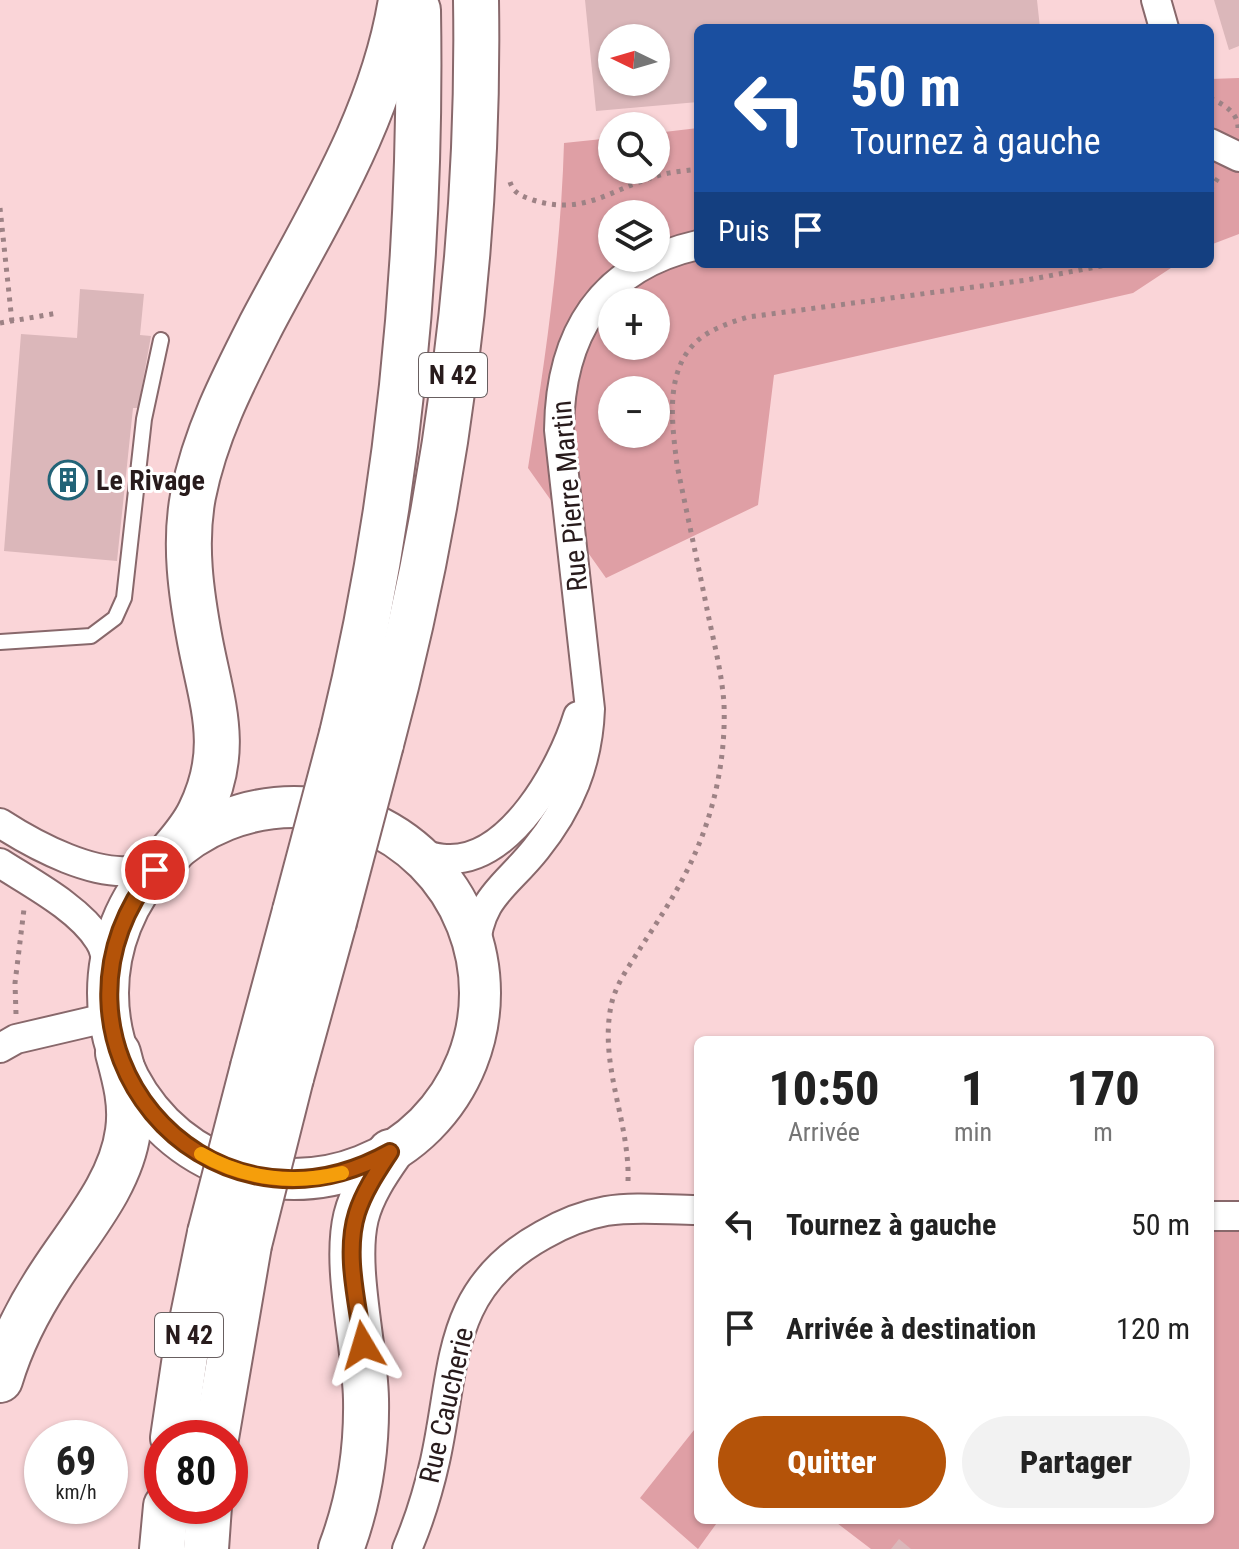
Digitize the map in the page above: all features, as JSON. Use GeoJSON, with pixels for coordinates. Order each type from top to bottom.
{"type":"FeatureCollection","features":[{"type":"Feature","properties":{"kind":"highway"},"geometry":{"type":"LineString","coordinates":[[168,856],[201,811],[217,751],[216,707],[200,640],[188,560],[192,499],[199,468],[223,401],[362,132],[388,65],[401,0]]}},
{"type":"Feature","properties":{"kind":"highway","name":"N 42"},"geometry":{"type":"LineString","coordinates":[[176,1420],[186,1350],[230,1239],[361,739],[373,596],[406,363],[416,208],[418,0]]}},
{"type":"Feature","properties":{"kind":"highway","name":"N 42"},"geometry":{"type":"LineString","coordinates":[[361,739],[401,671],[431,528],[454,371],[470,206],[476,0]]}},
{"type":"Feature","properties":{"kind":"highway"},"geometry":{"type":"LineString","coordinates":[[0,1380],[32,1304],[102,1197],[123,1153],[129,1112],[127,1089],[114,1035]]}},
{"type":"Feature","properties":{"kind":"highway"},"geometry":{"type":"LineString","coordinates":[[341,1549],[355,1504],[366,1434],[363,1345],[353,1232],[365,1195],[390,1152]]}},
{"type":"Feature","properties":{"kind":"highway","name":"N 42"},"geometry":{"type":"LineString","coordinates":[[219,1420],[237,1302],[230,1239]]}},
{"type":"Feature","properties":{"kind":"highway"},"geometry":{"type":"LineString","coordinates":[[162,1549],[164,1524]]}},
{"type":"Feature","properties":{"kind":"highway"},"geometry":{"type":"LineString","coordinates":[[206,1549],[208,1524]]}},
{"type":"Feature","properties":{"kind":"street"},"geometry":{"type":"LineString","coordinates":[[1156,0],[1163,24]]}},
{"type":"Feature","properties":{"kind":"street"},"geometry":{"type":"LineString","coordinates":[[1214,145],[1239,157]]}},
{"type":"Feature","properties":{"kind":"street"},"geometry":{"type":"LineString","coordinates":[[1214,162],[1239,157]]}},
{"type":"Feature","properties":{"kind":"street","name":"Rue Pierre Martin"},"geometry":{"type":"LineString","coordinates":[[475,951],[482,912],[499,888],[536,850],[576,787],[589,733],[590,709],[559,430],[563,372],[569,350],[601,300],[623,278],[660,257],[694,246]]}},
{"type":"Feature","properties":{"kind":"street","name":"Rue Pierre Martin"},"geometry":{"type":"LineString","coordinates":[[416,853],[446,859],[469,856],[487,848],[527,813],[548,785],[567,748],[586,672]]}},
{"type":"Feature","properties":{"kind":"street"},"geometry":{"type":"LineString","coordinates":[[0,823],[53,851],[107,869],[139,869],[168,856],[199,833],[253,811],[292,807],[320,809],[349,815],[385,830],[416,853],[443,881],[454,897],[475,951],[479,1009],[477,1029],[465,1066],[434,1115],[406,1142],[362,1166],[316,1178],[285,1179],[238,1171],[209,1158],[170,1131],[139,1095],[114,1035],[106,955],[98,938],[61,903],[0,863]]}},
{"type":"Feature","properties":{"kind":"street"},"geometry":{"type":"LineString","coordinates":[[109,976],[124,919],[143,886],[168,856]]}},
{"type":"Feature","properties":{"kind":"street"},"geometry":{"type":"LineString","coordinates":[[8,1044],[114,1035]]}},
{"type":"Feature","properties":{"kind":"street","name":"Rue Caucherie"},"geometry":{"type":"LineString","coordinates":[[407,1549],[435,1460],[458,1336],[469,1306],[503,1260],[558,1227],[587,1216],[627,1210],[694,1210]]}},
{"type":"Feature","properties":{"kind":"street"},"geometry":{"type":"LineString","coordinates":[[1214,1216],[1239,1216]]}},
{"type":"Feature","properties":{"kind":"lane"},"geometry":{"type":"LineString","coordinates":[[0,642],[91,636],[115,618],[124,598],[144,419],[161,340]]}},
{"type":"Feature","properties":{"kind":"path"},"geometry":{"type":"LineString","coordinates":[[528,198],[552,204],[587,203],[656,176],[694,170]]}},
{"type":"Feature","properties":{"kind":"path"},"geometry":{"type":"LineString","coordinates":[[0,208],[12,322]]}},
{"type":"Feature","properties":{"kind":"path"},"geometry":{"type":"LineString","coordinates":[[627,1210],[629,1166],[609,1054],[607,1027],[611,1002],[695,855],[710,815],[724,730],[720,673],[673,432],[672,403],[676,375],[686,354],[700,338],[720,326],[748,317],[1057,276],[1094,268]]}},
{"type":"Feature","properties":{"kind":"path"},"geometry":{"type":"LineString","coordinates":[[0,323],[58,313]]}},
{"type":"Feature","properties":{"kind":"path"},"geometry":{"type":"LineString","coordinates":[[8,1044],[29,881]]}},
{"type":"Feature","properties":{"kind":"shaded area"},"geometry":{"type":"Polygon","coordinates":[[[1239,78],[1239,234],[1214,243],[1214,79],[1239,78]]]}},
{"type":"Feature","properties":{"kind":"shaded area"},"geometry":{"type":"Polygon","coordinates":[[[694,128],[694,268],[1171,268],[1133,293],[774,375],[758,505],[606,578],[528,468],[556,266],[564,143],[598,139],[598,184],[670,184],[670,131],[694,128]]]}},
{"type":"Feature","properties":{"kind":"shaded area"},"geometry":{"type":"Polygon","coordinates":[[[1214,1231],[1239,1231],[1239,1549],[871,1549],[838,1524],[1214,1524],[1214,1231]]]}},
{"type":"Feature","properties":{"kind":"shaded area"},"geometry":{"type":"Polygon","coordinates":[[[694,1430],[694,1524],[716,1524],[698,1549],[640,1498],[694,1430]]]}},
{"type":"Feature","properties":{"kind":"building"},"geometry":{"type":"Polygon","coordinates":[[[585,0],[1037,0],[1040,24],[694,24],[694,102],[596,111],[585,0]]]}},
{"type":"Feature","properties":{"kind":"building"},"geometry":{"type":"Polygon","coordinates":[[[1214,0],[1239,0],[1239,46],[1229,50],[1214,0]]]}},
{"type":"Feature","properties":{"kind":"building","name":"Le Rivage"},"geometry":{"type":"Polygon","coordinates":[[[80,289],[144,294],[140,335],[151,336],[138,408],[133,408],[117,561],[4,551],[21,334],[77,338],[80,289]]]}},
{"type":"Feature","properties":{"kind":"building"},"geometry":{"type":"Polygon","coordinates":[[[899,1539],[911,1549],[891,1549],[899,1539]]]}},
{"type":"Feature","properties":{"kind":"slow traffic"},"geometry":{"type":"LineString","coordinates":[[201,1154],[253,1175],[300,1179],[342,1173]]}},
{"type":"Feature","properties":{"kind":"place","name":"Le Rivage"},"geometry":{"type":"Point","coordinates":[68,480]}},
{"type":"Feature","properties":{"kind":"route"},"geometry":{"type":"LineString","coordinates":[[155,870],[132,902],[112,956],[110,1017],[124,1068],[148,1108],[170,1131],[195,1150],[238,1171],[285,1179],[316,1178],[362,1166],[390,1152],[365,1195],[353,1232],[363,1345]]}}]}
